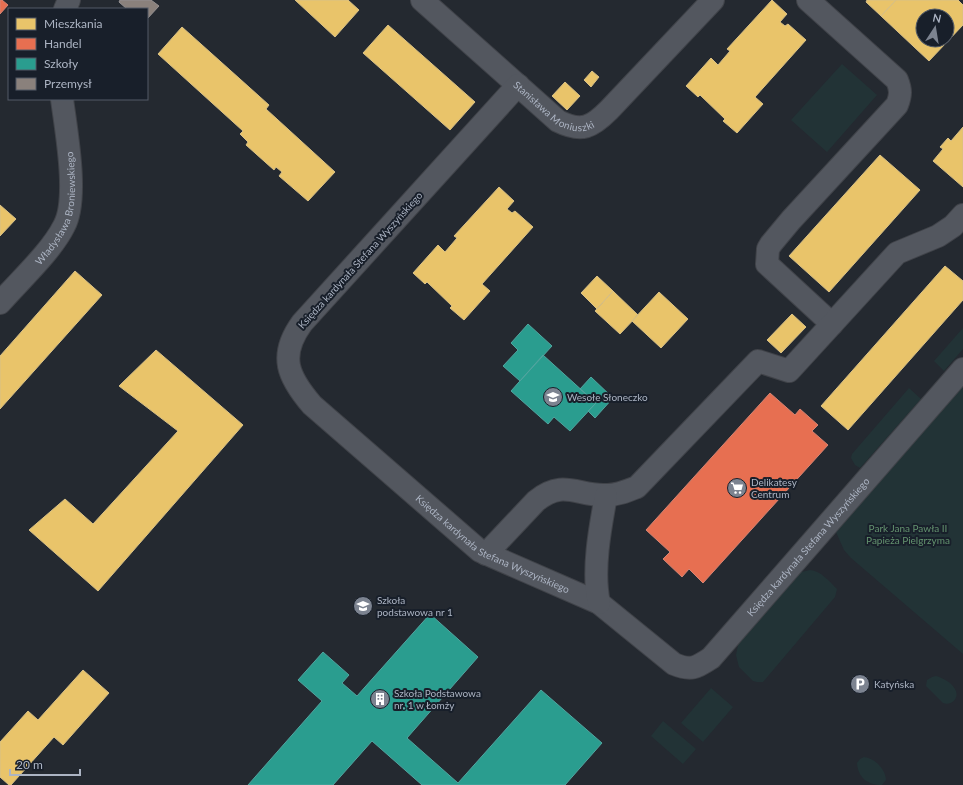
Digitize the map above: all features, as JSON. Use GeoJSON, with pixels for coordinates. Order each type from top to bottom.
{"type":"FeatureCollection","features":[{"type":"Feature","properties":{"kind":"street","name":"Stanisława Moniuszki"},"geometry":{"type":"LineString","coordinates":[[422,0],[561,123],[579,128],[587,127],[596,123],[713,0]]}},
{"type":"Feature","properties":{"kind":"street"},"geometry":{"type":"LineString","coordinates":[[808,0],[898,80],[900,89],[900,96],[897,105],[791,220],[768,249],[767,264],[832,324]]}},
{"type":"Feature","properties":{"kind":"street","name":"Księdza kardynała Stefana Wyszyńskiego"},"geometry":{"type":"LineString","coordinates":[[518,85],[302,323],[294,334],[290,344],[288,358],[290,371],[294,382],[312,405],[480,551],[599,603],[674,664],[685,669],[698,667],[710,658],[725,642],[963,369]]}},
{"type":"Feature","properties":{"kind":"street","name":"Władysława Broniewskiego"},"geometry":{"type":"LineString","coordinates":[[0,302],[51,246],[65,225],[71,198],[71,175],[62,100]]}},
{"type":"Feature","properties":{"kind":"street"},"geometry":{"type":"LineString","coordinates":[[486,554],[536,501],[544,495],[556,490],[572,490],[606,496],[622,493],[637,487],[758,361],[789,371],[897,253],[938,236],[953,226],[963,215]]}},
{"type":"Feature","properties":{"kind":"street"},"geometry":{"type":"LineString","coordinates":[[599,603],[596,591],[597,570],[601,525],[606,496]]}},
{"type":"Feature","properties":{"kind":"green space"},"geometry":{"type":"Polygon","coordinates":[[[842,64],[877,95],[827,152],[791,120],[842,64]]]}},
{"type":"Feature","properties":{"kind":"green space"},"geometry":{"type":"Polygon","coordinates":[[[963,328],[963,349],[944,371],[934,361],[963,328]]]}},
{"type":"Feature","properties":{"kind":"green space","name":"Park Jana Pawła II Papieża Pielgrzyma"},"geometry":{"type":"Polygon","coordinates":[[[963,385],[963,654],[851,558],[844,550],[836,532],[963,385]]]}},
{"type":"Feature","properties":{"kind":"green space"},"geometry":{"type":"Polygon","coordinates":[[[909,388],[921,399],[860,468],[855,465],[851,458],[852,454],[909,388]]]}},
{"type":"Feature","properties":{"kind":"green space"},"geometry":{"type":"Polygon","coordinates":[[[810,570],[821,574],[837,589],[835,597],[763,682],[753,681],[739,667],[736,655],[738,645],[797,573],[810,570]]]}},
{"type":"Feature","properties":{"kind":"green space"},"geometry":{"type":"Polygon","coordinates":[[[936,676],[947,681],[955,689],[956,698],[952,702],[946,704],[943,703],[926,686],[927,680],[936,676]]]}},
{"type":"Feature","properties":{"kind":"green space"},"geometry":{"type":"Polygon","coordinates":[[[711,688],[733,707],[703,742],[681,723],[711,688]]]}},
{"type":"Feature","properties":{"kind":"green space"},"geometry":{"type":"Polygon","coordinates":[[[663,721],[696,749],[683,764],[651,736],[663,721]]]}},
{"type":"Feature","properties":{"kind":"green space"},"geometry":{"type":"Polygon","coordinates":[[[864,757],[876,762],[884,772],[886,780],[882,785],[868,782],[859,773],[857,763],[864,757]]]}},
{"type":"Feature","properties":{"kind":"building: Mieszkania"},"geometry":{"type":"Polygon","coordinates":[[[295,0],[348,0],[359,10],[335,37],[295,0]]]}},
{"type":"Feature","properties":{"kind":"building: Mieszkania"},"geometry":{"type":"Polygon","coordinates":[[[772,0],[787,14],[780,22],[785,26],[788,24],[806,40],[755,97],[763,104],[737,133],[723,121],[725,119],[700,95],[698,97],[686,86],[711,58],[718,65],[730,51],[727,49],[772,0]]]}},
{"type":"Feature","properties":{"kind":"building: Mieszkania"},"geometry":{"type":"Polygon","coordinates":[[[867,0],[896,0],[881,16],[866,2],[867,0]]]}},
{"type":"Feature","properties":{"kind":"building: Mieszkania"},"geometry":{"type":"Polygon","coordinates":[[[896,0],[958,0],[963,5],[963,25],[955,33],[955,8],[915,8],[915,48],[881,16],[896,0]]]}},
{"type":"Feature","properties":{"kind":"building: Mieszkania"},"geometry":{"type":"Polygon","coordinates":[[[388,25],[475,102],[450,130],[363,53],[388,25]]]}},
{"type":"Feature","properties":{"kind":"building: Mieszkania"},"geometry":{"type":"Polygon","coordinates":[[[182,27],[269,105],[266,109],[335,172],[308,201],[279,176],[282,172],[276,167],[274,170],[246,145],[248,142],[240,134],[243,131],[158,54],[182,27]]]}},
{"type":"Feature","properties":{"kind":"building: Mieszkania"},"geometry":{"type":"Polygon","coordinates":[[[915,48],[941,48],[929,61],[915,48]]]}},
{"type":"Feature","properties":{"kind":"building: Mieszkania"},"geometry":{"type":"Polygon","coordinates":[[[592,71],[599,77],[591,87],[584,80],[592,71]]]}},
{"type":"Feature","properties":{"kind":"building: Mieszkania"},"geometry":{"type":"Polygon","coordinates":[[[565,82],[580,96],[567,110],[552,96],[565,82]]]}},
{"type":"Feature","properties":{"kind":"building: Mieszkania"},"geometry":{"type":"Polygon","coordinates":[[[963,127],[963,187],[933,161],[943,149],[940,147],[948,138],[951,141],[963,127]]]}},
{"type":"Feature","properties":{"kind":"building: Mieszkania"},"geometry":{"type":"Polygon","coordinates":[[[880,155],[920,190],[829,292],[789,256],[880,155]]]}},
{"type":"Feature","properties":{"kind":"building: Mieszkania"},"geometry":{"type":"Polygon","coordinates":[[[499,187],[514,201],[507,209],[512,213],[515,211],[533,227],[482,284],[490,291],[464,320],[450,308],[452,306],[427,282],[425,284],[413,273],[438,245],[445,252],[457,238],[454,236],[499,187]]]}},
{"type":"Feature","properties":{"kind":"building: Mieszkania"},"geometry":{"type":"Polygon","coordinates":[[[0,205],[16,219],[0,236],[0,205]]]}},
{"type":"Feature","properties":{"kind":"building: Mieszkania"},"geometry":{"type":"Polygon","coordinates":[[[945,266],[963,281],[963,300],[848,430],[821,406],[945,266]]]}},
{"type":"Feature","properties":{"kind":"building: Mieszkania"},"geometry":{"type":"Polygon","coordinates":[[[75,271],[102,295],[0,409],[0,356],[75,271]]]}},
{"type":"Feature","properties":{"kind":"building: Mieszkania"},"geometry":{"type":"Polygon","coordinates":[[[597,276],[613,291],[597,309],[581,293],[597,276]]]}},
{"type":"Feature","properties":{"kind":"building: Mieszkania"},"geometry":{"type":"Polygon","coordinates":[[[613,291],[638,315],[620,334],[595,311],[613,291]]]}},
{"type":"Feature","properties":{"kind":"building: Mieszkania"},"geometry":{"type":"Polygon","coordinates":[[[659,292],[688,319],[661,348],[632,321],[659,292]]]}},
{"type":"Feature","properties":{"kind":"building: Mieszkania"},"geometry":{"type":"Polygon","coordinates":[[[792,314],[806,327],[781,353],[767,340],[792,314]]]}},
{"type":"Feature","properties":{"kind":"building: Mieszkania"},"geometry":{"type":"Polygon","coordinates":[[[156,350],[243,425],[98,591],[29,530],[65,499],[93,524],[178,431],[119,386],[156,350]]]}},
{"type":"Feature","properties":{"kind":"building: Mieszkania"},"geometry":{"type":"Polygon","coordinates":[[[83,670],[109,693],[63,745],[54,737],[11,785],[9,785],[0,777],[0,742],[28,711],[38,720],[83,670]]]}},
{"type":"Feature","properties":{"kind":"building: Handel"},"geometry":{"type":"Polygon","coordinates":[[[0,0],[8,5],[0,14],[0,0]]]}},
{"type":"Feature","properties":{"kind":"building: Handel","name":"Delikatesy Centrum"},"geometry":{"type":"Polygon","coordinates":[[[770,393],[795,415],[800,409],[818,425],[812,431],[828,445],[703,583],[689,569],[682,577],[663,559],[670,552],[646,530],[770,393]]]}},
{"type":"Feature","properties":{"kind":"building: Szkoły"},"geometry":{"type":"Polygon","coordinates":[[[528,324],[552,346],[520,381],[503,366],[518,350],[511,343],[528,324]]]}},
{"type":"Feature","properties":{"kind":"building: Szkoły","name":"Wesołe Słoneczko"},"geometry":{"type":"Polygon","coordinates":[[[543,355],[596,403],[570,431],[554,417],[548,424],[511,391],[543,355]]]}},
{"type":"Feature","properties":{"kind":"building: Szkoły"},"geometry":{"type":"Polygon","coordinates":[[[591,377],[613,398],[595,418],[588,411],[596,403],[580,389],[591,377]]]}},
{"type":"Feature","properties":{"kind":"building: Szkoły","name":"Szkoła Podstawowa nr. 1 w Łomży"},"geometry":{"type":"Polygon","coordinates":[[[430,614],[478,657],[407,738],[458,783],[541,690],[602,743],[565,785],[422,785],[372,741],[333,785],[248,785],[322,701],[298,680],[323,652],[349,675],[342,683],[357,696],[430,614]]]}},
{"type":"Feature","properties":{"kind":"building: Przemysł"},"geometry":{"type":"Polygon","coordinates":[[[120,0],[151,0],[159,6],[148,18],[148,8],[126,8],[119,2],[120,0]]]}},
{"type":"Feature","properties":{"kind":"place","name":"Wesołe Słoneczko"},"geometry":{"type":"Point","coordinates":[553,397]}},
{"type":"Feature","properties":{"kind":"place","name":"Delikatesy Centrum"},"geometry":{"type":"Point","coordinates":[737,488]}},
{"type":"Feature","properties":{"kind":"place","name":"Szkoła podstawowa nr 1"},"geometry":{"type":"Point","coordinates":[363,606]}},
{"type":"Feature","properties":{"kind":"place","name":"Katyńska"},"geometry":{"type":"Point","coordinates":[860,684]}},
{"type":"Feature","properties":{"kind":"place","name":"Szkoła Podstawowa nr. 1 w Łomży"},"geometry":{"type":"Point","coordinates":[380,699]}}]}
